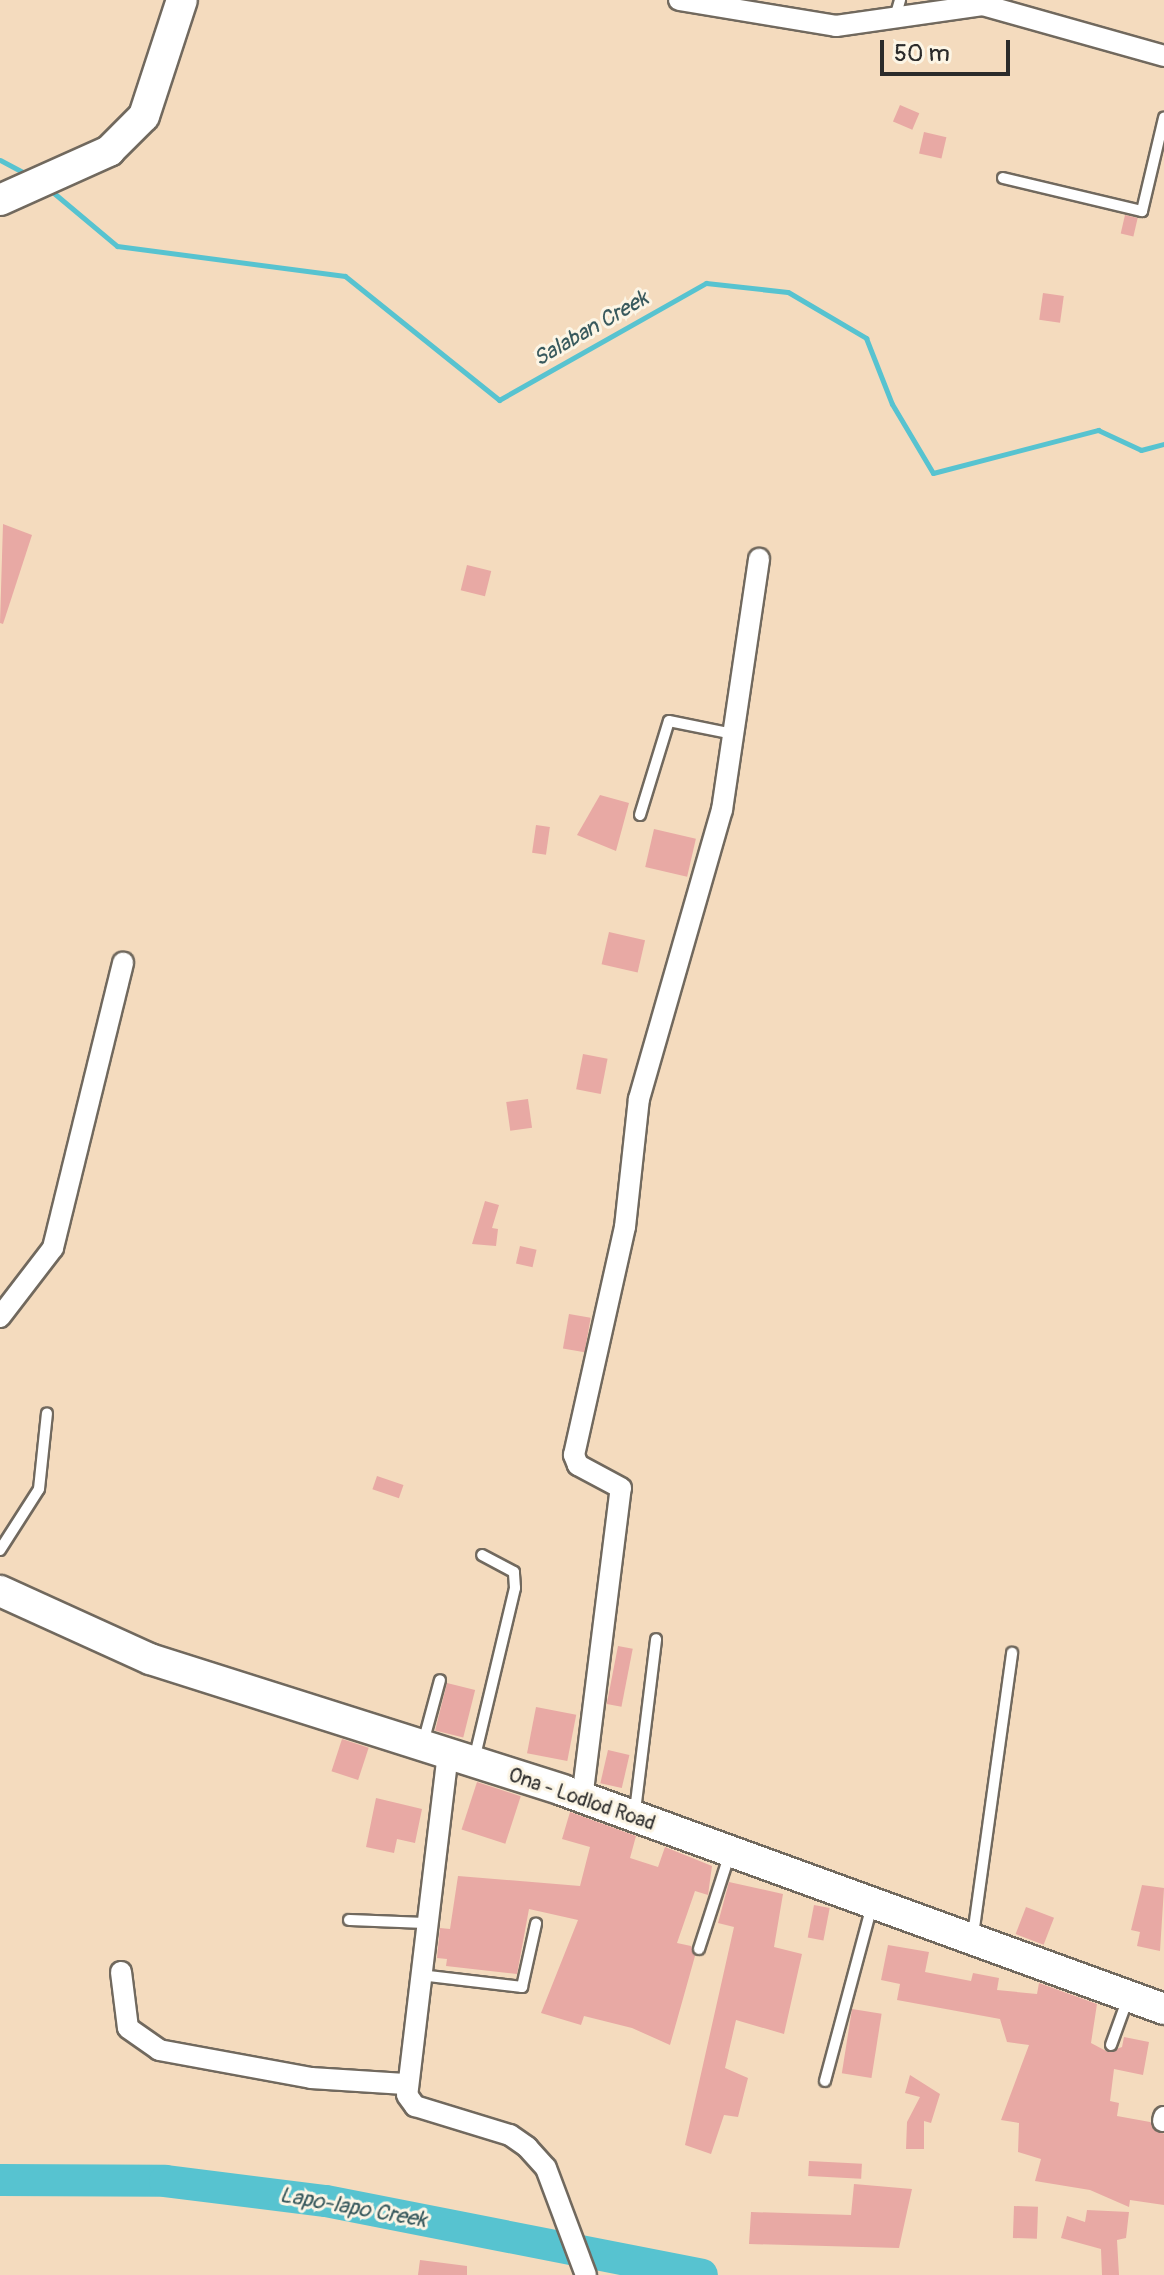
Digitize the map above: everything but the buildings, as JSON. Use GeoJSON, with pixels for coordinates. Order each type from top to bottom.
{"type":"FeatureCollection","features":[{"type":"Feature","properties":{"kind":"main road"},"geometry":{"type":"LineString","coordinates":[[0,200],[109,151],[144,116],[182,0]]}},
{"type":"Feature","properties":{"kind":"main road","name":"Ona - Lodlod Road"},"geometry":{"type":"LineString","coordinates":[[0,1591],[150,1659],[448,1753],[635,1817],[1164,2009]]}},
{"type":"Feature","properties":{"kind":"street"},"geometry":{"type":"LineString","coordinates":[[679,0],[814,25],[898,7],[983,5],[1164,56]]}},
{"type":"Feature","properties":{"kind":"street"},"geometry":{"type":"LineString","coordinates":[[582,1799],[621,1488],[578,1465],[574,1455],[625,1227],[639,1099],[722,810],[759,559]]}},
{"type":"Feature","properties":{"kind":"street"},"geometry":{"type":"LineString","coordinates":[[0,1317],[57,1236],[123,962]]}},
{"type":"Feature","properties":{"kind":"street"},"geometry":{"type":"LineString","coordinates":[[448,1753],[405,2084],[415,2106],[510,2135],[527,2147],[546,2168],[576,2232],[586,2275]]}},
{"type":"Feature","properties":{"kind":"street"},"geometry":{"type":"LineString","coordinates":[[121,1972],[128,2028],[159,2050],[311,2078],[405,2084]]}},
{"type":"Feature","properties":{"kind":"lane"},"geometry":{"type":"LineString","coordinates":[[1003,178],[1142,211],[1164,118]]}},
{"type":"Feature","properties":{"kind":"lane"},"geometry":{"type":"LineString","coordinates":[[640,815],[669,721],[733,734]]}},
{"type":"Feature","properties":{"kind":"lane"},"geometry":{"type":"LineString","coordinates":[[0,1550],[39,1489],[47,1413]]}},
{"type":"Feature","properties":{"kind":"lane"},"geometry":{"type":"LineString","coordinates":[[448,1753],[515,1588],[514,1572],[482,1555]]}},
{"type":"Feature","properties":{"kind":"lane"},"geometry":{"type":"LineString","coordinates":[[635,1817],[656,1639]]}},
{"type":"Feature","properties":{"kind":"lane"},"geometry":{"type":"LineString","coordinates":[[972,1937],[1012,1653]]}},
{"type":"Feature","properties":{"kind":"lane"},"geometry":{"type":"LineString","coordinates":[[440,1680],[448,1753]]}},
{"type":"Feature","properties":{"kind":"lane"},"geometry":{"type":"LineString","coordinates":[[699,1949],[730,1851]]}},
{"type":"Feature","properties":{"kind":"lane"},"geometry":{"type":"LineString","coordinates":[[825,2081],[873,1902]]}},
{"type":"Feature","properties":{"kind":"lane"},"geometry":{"type":"LineString","coordinates":[[349,1920],[426,1923]]}},
{"type":"Feature","properties":{"kind":"lane"},"geometry":{"type":"LineString","coordinates":[[420,1975],[522,1987],[536,1924]]}},
{"type":"Feature","properties":{"kind":"lane"},"geometry":{"type":"LineString","coordinates":[[1111,2045],[1129,1996]]}},
{"type":"Feature","properties":{"kind":"waterway","name":"Salaban Creek"},"geometry":{"type":"LineString","coordinates":[[0,160],[28,175]]}},
{"type":"Feature","properties":{"kind":"waterway","name":"Salaban Creek"},"geometry":{"type":"LineString","coordinates":[[49,189],[117,246],[345,276],[499,400],[706,283],[788,292],[866,338],[892,404],[933,473],[1098,430],[1141,450],[1164,444]]}},
{"type":"Feature","properties":{"kind":"waterway","name":"Lapo-lapo Creek"},"geometry":{"type":"LineString","coordinates":[[0,2180],[165,2181],[326,2201],[702,2275]]}}]}
